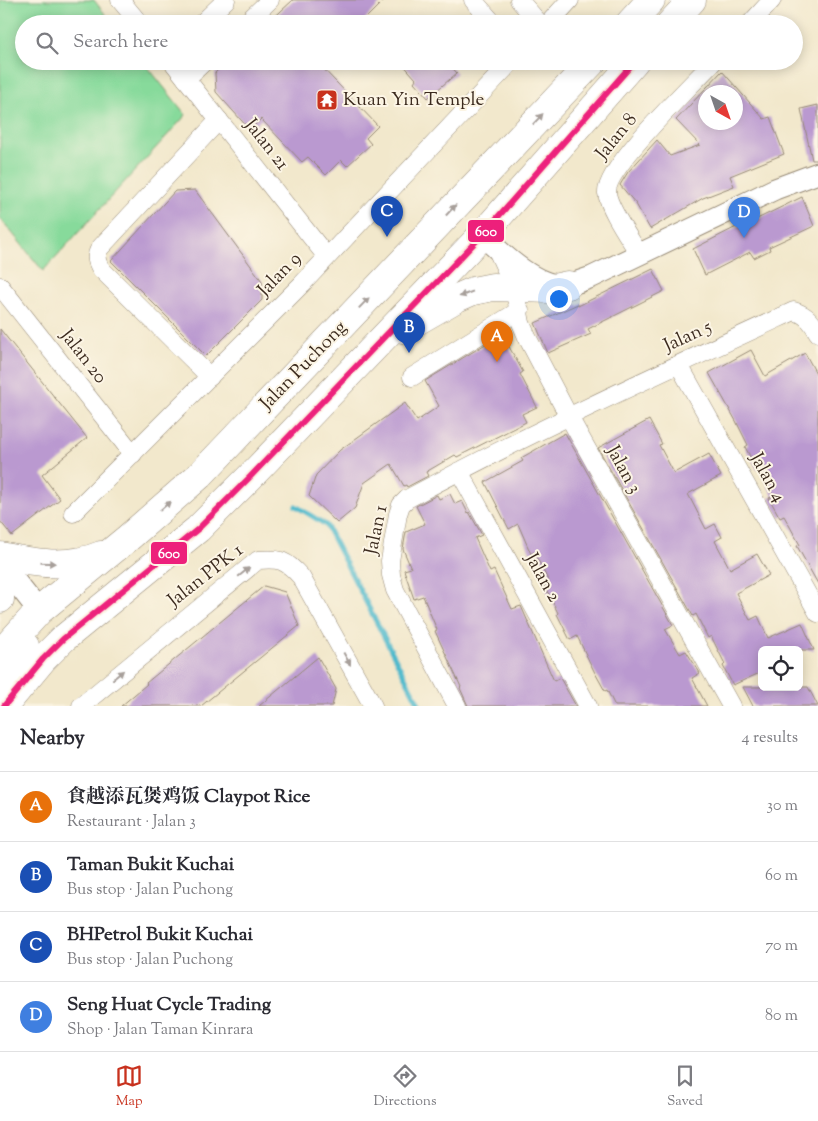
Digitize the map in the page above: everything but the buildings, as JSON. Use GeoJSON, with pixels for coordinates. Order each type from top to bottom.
{"type":"FeatureCollection","features":[{"type":"Feature","properties":{"kind":"main road"},"geometry":{"type":"LineString","coordinates":[[637,15],[651,0]]}},
{"type":"Feature","properties":{"kind":"main road"},"geometry":{"type":"LineString","coordinates":[[678,15],[692,0]]}},
{"type":"Feature","properties":{"kind":"main road","name":"Jalan Puchong"},"geometry":{"type":"LineString","coordinates":[[0,654],[39,611],[128,538],[200,475],[585,70]]}},
{"type":"Feature","properties":{"kind":"main road","name":"Jalan Puchong"},"geometry":{"type":"LineString","coordinates":[[4,706],[43,659],[63,639],[198,529],[366,355],[488,241],[629,70]]}},
{"type":"Feature","properties":{"kind":"main road"},"geometry":{"type":"LineString","coordinates":[[488,241],[477,216],[483,195],[505,155]]}},
{"type":"Feature","properties":{"kind":"main road"},"geometry":{"type":"LineString","coordinates":[[394,271],[445,240],[462,235],[488,241]]}},
{"type":"Feature","properties":{"kind":"main road"},"geometry":{"type":"LineString","coordinates":[[366,355],[394,334],[457,298],[473,291],[493,287],[517,298],[531,289],[549,289],[568,285]]}},
{"type":"Feature","properties":{"kind":"main road"},"geometry":{"type":"LineString","coordinates":[[0,556],[36,563],[68,564],[100,556],[128,538]]}},
{"type":"Feature","properties":{"kind":"main road"},"geometry":{"type":"LineString","coordinates":[[0,678],[12,659],[30,641],[36,629],[39,611],[58,612],[74,606],[131,561],[151,556],[167,556]]}},
{"type":"Feature","properties":{"kind":"main road"},"geometry":{"type":"LineString","coordinates":[[0,582],[0,599]]}},
{"type":"Feature","properties":{"kind":"street"},"geometry":{"type":"LineString","coordinates":[[120,0],[132,15]]}},
{"type":"Feature","properties":{"kind":"street"},"geometry":{"type":"LineString","coordinates":[[210,15],[226,0]]}},
{"type":"Feature","properties":{"kind":"street"},"geometry":{"type":"LineString","coordinates":[[254,15],[270,0]]}},
{"type":"Feature","properties":{"kind":"street"},"geometry":{"type":"LineString","coordinates":[[473,0],[486,15]]}},
{"type":"Feature","properties":{"kind":"street"},"geometry":{"type":"LineString","coordinates":[[519,0],[532,15]]}},
{"type":"Feature","properties":{"kind":"street"},"geometry":{"type":"LineString","coordinates":[[556,15],[570,0]]}},
{"type":"Feature","properties":{"kind":"street"},"geometry":{"type":"LineString","coordinates":[[758,15],[772,0]]}},
{"type":"Feature","properties":{"kind":"street","name":"Jalan 21"},"geometry":{"type":"LineString","coordinates":[[179,70],[327,257]]}},
{"type":"Feature","properties":{"kind":"street"},"geometry":{"type":"LineString","coordinates":[[186,79],[196,70]]}},
{"type":"Feature","properties":{"kind":"street","name":"Jalan 9"},"geometry":{"type":"LineString","coordinates":[[73,513],[327,257],[504,70]]}},
{"type":"Feature","properties":{"kind":"street","name":"Jalan 8"},"geometry":{"type":"LineString","coordinates":[[639,254],[611,205],[607,193],[610,180],[626,154],[705,70]]}},
{"type":"Feature","properties":{"kind":"street"},"geometry":{"type":"LineString","coordinates":[[210,377],[101,269],[96,262],[96,254],[219,120]]}},
{"type":"Feature","properties":{"kind":"street"},"geometry":{"type":"LineString","coordinates":[[488,241],[537,278],[556,285],[568,285],[592,278],[775,189],[818,173]]}},
{"type":"Feature","properties":{"kind":"street","name":"Jalan 3"},"geometry":{"type":"LineString","coordinates":[[488,241],[517,298],[521,323],[527,337],[569,417],[732,706]]}},
{"type":"Feature","properties":{"kind":"street","name":"Jalan 20"},"geometry":{"type":"LineString","coordinates":[[0,286],[133,454]]}},
{"type":"Feature","properties":{"kind":"street"},"geometry":{"type":"LineString","coordinates":[[412,377],[517,298]]}},
{"type":"Feature","properties":{"kind":"street","name":"Jalan 5"},"geometry":{"type":"LineString","coordinates":[[569,417],[794,311],[804,314],[811,321],[818,334]]}},
{"type":"Feature","properties":{"kind":"street","name":"Jalan 4"},"geometry":{"type":"LineString","coordinates":[[679,365],[818,613]]}},
{"type":"Feature","properties":{"kind":"street","name":"Jalan 1"},"geometry":{"type":"LineString","coordinates":[[457,706],[395,590],[390,561],[401,505],[407,499],[459,471],[569,417]]}},
{"type":"Feature","properties":{"kind":"street","name":"Jalan 2"},"geometry":{"type":"LineString","coordinates":[[459,471],[588,706]]}},
{"type":"Feature","properties":{"kind":"street","name":"Jalan PPK 1"},"geometry":{"type":"LineString","coordinates":[[80,706],[258,560],[276,558],[292,566],[301,577],[367,704]]}},
{"type":"Feature","properties":{"kind":"street"},"geometry":{"type":"LineString","coordinates":[[0,562],[39,611]]}},
{"type":"Feature","properties":{"kind":"green space"},"geometry":{"type":"Polygon","coordinates":[[[0,0],[94,0],[106,15],[15,15],[15,70],[150,70],[186,115],[43,271],[0,218],[0,0]]]}},
{"type":"Feature","properties":{"kind":"waterway"},"geometry":{"type":"LineString","coordinates":[[296,506],[326,525],[420,706]]}},
{"type":"Feature","properties":{"kind":"transit line","name":"600"},"geometry":{"type":"LineString","coordinates":[[4,706],[43,659],[63,639],[198,529],[249,478],[482,235],[627,70]]}},
{"type":"Feature","properties":{"kind":"place","name":"Kuan Yin Temple"},"geometry":{"type":"Point","coordinates":[327,100]}},
{"type":"Feature","properties":{"kind":"place","name":"BHPetrol Bukit Kuchai"},"geometry":{"type":"Point","coordinates":[387,237]}},
{"type":"Feature","properties":{"kind":"place","name":"Seng Huat Cycle Trading"},"geometry":{"type":"Point","coordinates":[744,238]}},
{"type":"Feature","properties":{"kind":"place","name":"Taman Bukit Kuchai"},"geometry":{"type":"Point","coordinates":[409,353]}},
{"type":"Feature","properties":{"kind":"place","name":"食越添瓦煲鸡饭 Claypot Rice"},"geometry":{"type":"Point","coordinates":[497,362]}}]}
